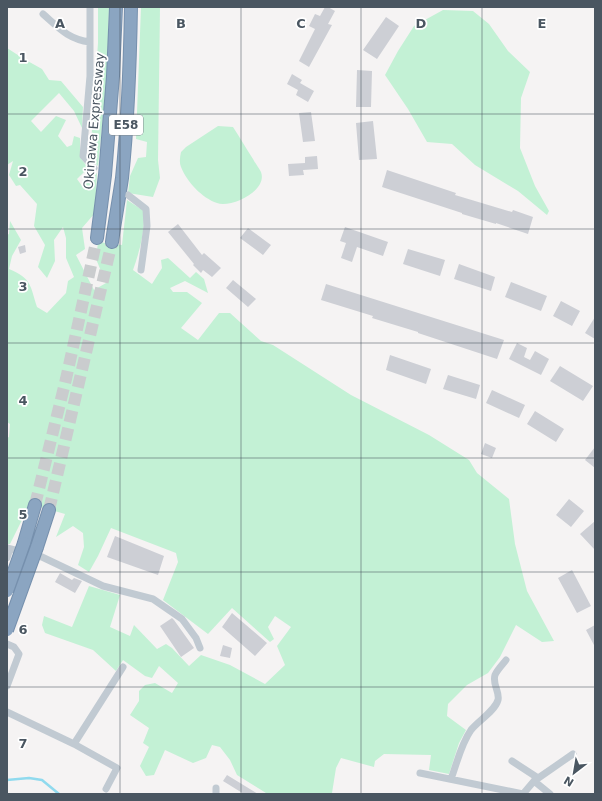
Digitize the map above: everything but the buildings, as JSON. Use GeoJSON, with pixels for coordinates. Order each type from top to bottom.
{"type":"FeatureCollection","features":[{"type":"Feature","properties":{"kind":"highway","name":"Okinawa Expressway"},"geometry":{"type":"LineString","coordinates":[[97,238],[107,159],[116,7]]}},
{"type":"Feature","properties":{"kind":"highway","name":"E58"},"geometry":{"type":"LineString","coordinates":[[112,242],[122,178],[130,67],[132,7]]}},
{"type":"Feature","properties":{"kind":"highway"},"geometry":{"type":"LineString","coordinates":[[7,591],[24,543],[35,505]]}},
{"type":"Feature","properties":{"kind":"highway"},"geometry":{"type":"LineString","coordinates":[[7,630],[49,510]]}},
{"type":"Feature","properties":{"kind":"street"},"geometry":{"type":"LineString","coordinates":[[90,7],[90,76],[83,156],[94,168]]}},
{"type":"Feature","properties":{"kind":"street"},"geometry":{"type":"LineString","coordinates":[[43,14],[63,32],[78,40],[90,42]]}},
{"type":"Feature","properties":{"kind":"street"},"geometry":{"type":"LineString","coordinates":[[128,195],[146,208],[147,226],[141,270]]}},
{"type":"Feature","properties":{"kind":"street"},"geometry":{"type":"LineString","coordinates":[[7,558],[9,549],[42,556],[102,586],[153,599],[182,619],[196,638],[200,648]]}},
{"type":"Feature","properties":{"kind":"street"},"geometry":{"type":"LineString","coordinates":[[7,644],[14,647],[19,654],[7,686]]}},
{"type":"Feature","properties":{"kind":"street"},"geometry":{"type":"LineString","coordinates":[[451,779],[466,737],[498,700],[495,675],[506,660]]}},
{"type":"Feature","properties":{"kind":"street"},"geometry":{"type":"LineString","coordinates":[[74,744],[123,667]]}},
{"type":"Feature","properties":{"kind":"street"},"geometry":{"type":"LineString","coordinates":[[7,712],[74,744],[117,768],[106,789]]}},
{"type":"Feature","properties":{"kind":"street"},"geometry":{"type":"LineString","coordinates":[[420,773],[523,794],[536,780],[573,754]]}},
{"type":"Feature","properties":{"kind":"street"},"geometry":{"type":"LineString","coordinates":[[512,761],[536,780],[550,794]]}},
{"type":"Feature","properties":{"kind":"green space"},"geometry":{"type":"Polygon","coordinates":[[[98,7],[109,7],[107,78],[98,166],[90,158],[98,43],[98,7]]]}},
{"type":"Feature","properties":{"kind":"green space"},"geometry":{"type":"Polygon","coordinates":[[[141,7],[160,7],[158,160],[160,178],[153,197],[128,193],[130,176],[138,158],[146,157],[147,142],[136,139],[141,7]]]}},
{"type":"Feature","properties":{"kind":"green space"},"geometry":{"type":"Polygon","coordinates":[[[443,10],[473,11],[489,24],[508,51],[530,72],[521,98],[520,148],[535,186],[549,211],[547,215],[518,191],[475,165],[452,144],[427,142],[408,109],[385,75],[414,26],[443,10]]]}},
{"type":"Feature","properties":{"kind":"green space"},"geometry":{"type":"Polygon","coordinates":[[[7,48],[42,69],[49,80],[61,81],[83,107],[82,128],[74,111],[59,93],[31,121],[41,132],[56,116],[66,120],[58,136],[67,147],[72,145],[74,136],[80,138],[80,157],[88,168],[77,179],[82,186],[97,173],[95,213],[82,228],[85,249],[76,255],[94,290],[106,283],[96,259],[98,242],[122,245],[127,200],[144,211],[142,240],[133,270],[152,284],[162,268],[161,260],[168,258],[190,278],[196,272],[204,279],[208,293],[185,281],[170,288],[173,292],[187,292],[202,303],[181,328],[198,340],[219,313],[230,313],[261,341],[273,345],[351,395],[429,435],[469,460],[477,473],[509,499],[515,544],[527,591],[554,641],[542,642],[516,625],[500,657],[488,673],[467,685],[448,704],[447,716],[466,730],[459,743],[449,774],[429,770],[431,755],[384,754],[375,761],[374,767],[341,758],[336,768],[332,793],[334,794],[270,794],[237,775],[230,760],[220,747],[212,745],[206,758],[193,763],[165,750],[154,775],[146,776],[140,766],[149,747],[143,743],[149,728],[130,715],[139,701],[139,691],[145,685],[155,683],[172,693],[178,683],[159,666],[152,678],[145,676],[123,660],[116,671],[93,650],[45,633],[42,625],[44,616],[72,627],[89,586],[120,595],[110,627],[130,636],[134,625],[157,649],[166,644],[172,648],[189,666],[201,655],[230,665],[265,684],[285,665],[277,646],[291,627],[275,616],[268,627],[274,639],[270,642],[232,608],[208,634],[163,600],[178,562],[176,553],[111,528],[89,572],[78,565],[84,547],[83,533],[73,526],[56,537],[65,514],[30,504],[10,544],[7,544],[7,438],[9,437],[10,424],[7,422],[7,235],[9,234],[10,221],[21,240],[12,256],[9,269],[22,276],[29,284],[37,307],[47,313],[66,293],[68,281],[74,277],[66,258],[66,238],[63,227],[54,240],[55,261],[47,278],[38,267],[45,245],[34,226],[37,204],[20,185],[16,186],[9,175],[13,161],[7,165],[7,48]]]}},
{"type":"Feature","properties":{"kind":"green space"},"geometry":{"type":"Polygon","coordinates":[[[218,126],[233,127],[260,170],[262,179],[259,186],[247,196],[231,203],[223,204],[211,201],[191,184],[181,167],[180,161],[181,152],[186,147],[218,126]]]}},
{"type":"Feature","properties":{"kind":"waterway"},"geometry":{"type":"LineString","coordinates":[[7,780],[29,778],[42,780],[59,794]]}},
{"type":"Feature","properties":{"kind":"tunnel"},"geometry":{"type":"LineString","coordinates":[[35,505],[66,379],[97,238]]}},
{"type":"Feature","properties":{"kind":"tunnel"},"geometry":{"type":"LineString","coordinates":[[49,510],[112,242]]}}]}
